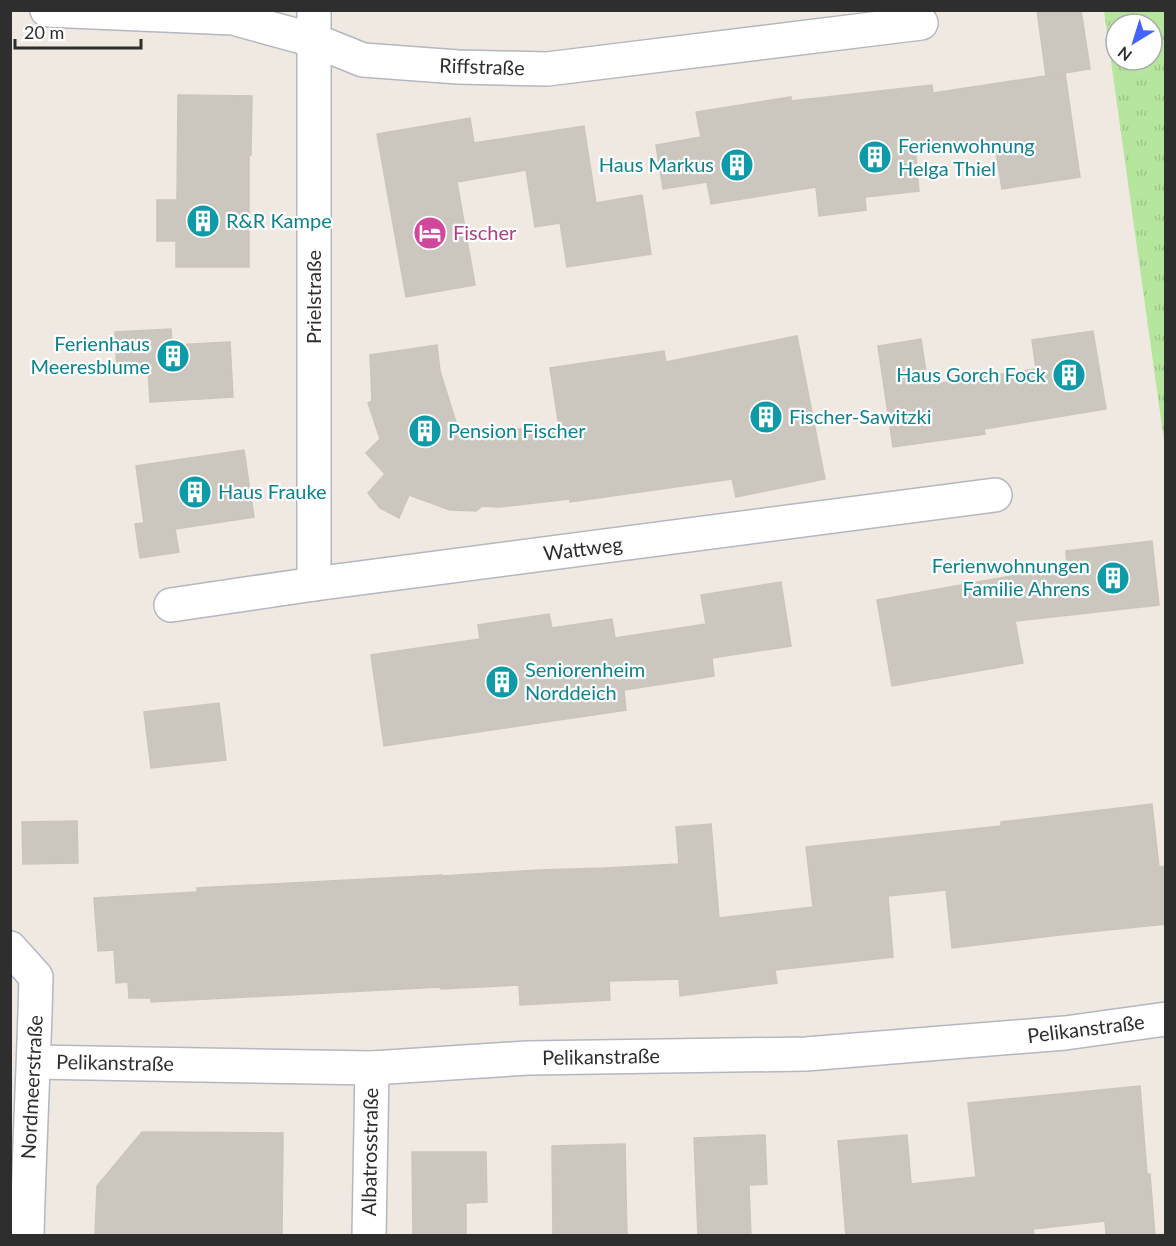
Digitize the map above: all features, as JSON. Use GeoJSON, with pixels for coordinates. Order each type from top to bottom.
{"type":"FeatureCollection","features":[{"type":"Feature","properties":{"kind":"street","name":"Riffstraße"},"geometry":{"type":"LineString","coordinates":[[48,10],[233,18],[314,25],[363,60],[458,68],[547,69],[921,23]]}},
{"type":"Feature","properties":{"kind":"street","name":"Prielstraße"},"geometry":{"type":"LineString","coordinates":[[314,25],[314,584]]}},
{"type":"Feature","properties":{"kind":"street","name":"Wattweg"},"geometry":{"type":"LineString","coordinates":[[171,605],[314,584],[995,495]]}},
{"type":"Feature","properties":{"kind":"street","name":"Nordmeerstraße"},"geometry":{"type":"LineString","coordinates":[[10,948],[36,977],[27,1236]]}},
{"type":"Feature","properties":{"kind":"street","name":"Pelikanstraße"},"geometry":{"type":"LineString","coordinates":[[34,1062],[372,1068],[528,1058],[807,1054],[1065,1033],[1166,1019]]}},
{"type":"Feature","properties":{"kind":"street","name":"Albatrosstraße"},"geometry":{"type":"LineString","coordinates":[[369,1236],[372,1068]]}},
{"type":"Feature","properties":{"kind":"green space"},"geometry":{"type":"Polygon","coordinates":[[[1104,11],[1165,11],[1165,448],[1113,72],[1164,72],[1164,12],[1104,11]]]}},
{"type":"Feature","properties":{"kind":"building"},"geometry":{"type":"Polygon","coordinates":[[[1037,10],[1081,10],[1090,69],[1046,76],[1037,10]]]}},
{"type":"Feature","properties":{"kind":"building"},"geometry":{"type":"Polygon","coordinates":[[[1065,73],[1080,177],[1002,189],[994,140],[915,147],[919,191],[865,197],[866,210],[819,216],[816,187],[711,204],[707,182],[663,189],[656,145],[701,137],[696,112],[791,97],[791,101],[932,85],[933,93],[1065,73]]]}},
{"type":"Feature","properties":{"kind":"building"},"geometry":{"type":"Polygon","coordinates":[[[178,95],[252,96],[251,155],[249,155],[249,267],[176,267],[176,241],[157,241],[157,200],[177,200],[178,95]]]}},
{"type":"Feature","properties":{"kind":"building"},"geometry":{"type":"Polygon","coordinates":[[[470,118],[474,143],[584,126],[596,203],[642,195],[651,254],[567,267],[560,223],[535,227],[526,170],[457,182],[475,285],[406,297],[377,134],[470,118]]]}},
{"type":"Feature","properties":{"kind":"building","name":"Ferienhaus Meeresblume"},"geometry":{"type":"Polygon","coordinates":[[[171,329],[172,345],[230,342],[233,397],[150,402],[148,367],[117,369],[115,332],[171,329]]]}},
{"type":"Feature","properties":{"kind":"building"},"geometry":{"type":"Polygon","coordinates":[[[1093,331],[1106,409],[984,429],[985,434],[893,447],[878,346],[921,339],[928,385],[1036,369],[1032,340],[1093,331]]]}},
{"type":"Feature","properties":{"kind":"building"},"geometry":{"type":"Polygon","coordinates":[[[797,336],[825,479],[736,497],[732,479],[570,502],[570,499],[499,507],[482,506],[476,511],[450,510],[409,495],[399,518],[380,508],[368,493],[385,474],[366,453],[380,439],[368,403],[372,401],[370,355],[437,345],[440,371],[459,432],[559,427],[550,368],[664,351],[666,362],[797,336]]]}},
{"type":"Feature","properties":{"kind":"building","name":"Haus Frauke"},"geometry":{"type":"Polygon","coordinates":[[[244,450],[254,517],[175,529],[179,552],[140,558],[135,524],[144,523],[136,466],[244,450]]]}},
{"type":"Feature","properties":{"kind":"building"},"geometry":{"type":"Polygon","coordinates":[[[1152,541],[1159,605],[1015,621],[1023,663],[892,686],[877,600],[1067,566],[1066,551],[1152,541]]]}},
{"type":"Feature","properties":{"kind":"building","name":"Seniorenheim Norddeich"},"geometry":{"type":"Polygon","coordinates":[[[781,582],[791,646],[712,658],[714,676],[624,690],[626,710],[384,746],[371,655],[480,639],[478,625],[549,614],[552,628],[612,619],[615,638],[706,624],[701,595],[781,582]]]}},
{"type":"Feature","properties":{"kind":"building"},"geometry":{"type":"Polygon","coordinates":[[[219,703],[226,760],[151,768],[144,712],[219,703]]]}},
{"type":"Feature","properties":{"kind":"building"},"geometry":{"type":"Polygon","coordinates":[[[1152,804],[1159,867],[1166,866],[1166,924],[952,948],[946,890],[888,896],[893,957],[775,970],[777,983],[680,996],[679,979],[609,981],[610,1000],[520,1005],[519,985],[151,1002],[151,998],[129,998],[128,982],[116,983],[114,950],[98,951],[94,898],[197,892],[197,888],[679,864],[676,827],[711,824],[719,918],[813,907],[806,847],[1001,826],[1001,822],[1152,804]]]}},
{"type":"Feature","properties":{"kind":"building"},"geometry":{"type":"Polygon","coordinates":[[[77,821],[78,863],[23,864],[22,822],[77,821]]]}},
{"type":"Feature","properties":{"kind":"building"},"geometry":{"type":"Polygon","coordinates":[[[1140,1086],[1155,1236],[1106,1236],[1105,1221],[1033,1229],[1034,1236],[846,1236],[838,1141],[907,1135],[911,1184],[976,1177],[968,1103],[1140,1086]]]}},
{"type":"Feature","properties":{"kind":"building"},"geometry":{"type":"Polygon","coordinates":[[[142,1132],[283,1133],[282,1236],[95,1236],[97,1186],[142,1132]]]}},
{"type":"Feature","properties":{"kind":"building"},"geometry":{"type":"Polygon","coordinates":[[[765,1135],[767,1184],[749,1185],[751,1236],[698,1236],[694,1138],[765,1135]]]}},
{"type":"Feature","properties":{"kind":"building"},"geometry":{"type":"Polygon","coordinates":[[[625,1144],[627,1236],[553,1236],[552,1146],[625,1144]]]}},
{"type":"Feature","properties":{"kind":"building"},"geometry":{"type":"Polygon","coordinates":[[[412,1152],[486,1152],[487,1202],[466,1203],[466,1236],[413,1236],[412,1152]]]}},
{"type":"Feature","properties":{"kind":"place","name":"Ferienwohnung Helga Thiel"},"geometry":{"type":"Point","coordinates":[875,157]}},
{"type":"Feature","properties":{"kind":"place","name":"Haus Markus"},"geometry":{"type":"Point","coordinates":[737,165]}},
{"type":"Feature","properties":{"kind":"place","name":"R&R Kampe"},"geometry":{"type":"Point","coordinates":[203,221]}},
{"type":"Feature","properties":{"kind":"place","name":"Fischer"},"geometry":{"type":"Point","coordinates":[430,233]}},
{"type":"Feature","properties":{"kind":"place","name":"Ferienhaus Meeresblume"},"geometry":{"type":"Point","coordinates":[173,356]}},
{"type":"Feature","properties":{"kind":"place","name":"Haus Gorch Fock"},"geometry":{"type":"Point","coordinates":[1069,375]}},
{"type":"Feature","properties":{"kind":"place","name":"Fischer-Sawitzki"},"geometry":{"type":"Point","coordinates":[766,417]}},
{"type":"Feature","properties":{"kind":"place","name":"Pension Fischer"},"geometry":{"type":"Point","coordinates":[425,431]}},
{"type":"Feature","properties":{"kind":"place","name":"Haus Frauke"},"geometry":{"type":"Point","coordinates":[195,492]}},
{"type":"Feature","properties":{"kind":"place","name":"Ferienwohnungen Familie Ahrens"},"geometry":{"type":"Point","coordinates":[1113,578]}},
{"type":"Feature","properties":{"kind":"place","name":"Seniorenheim Norddeich"},"geometry":{"type":"Point","coordinates":[502,682]}}]}
